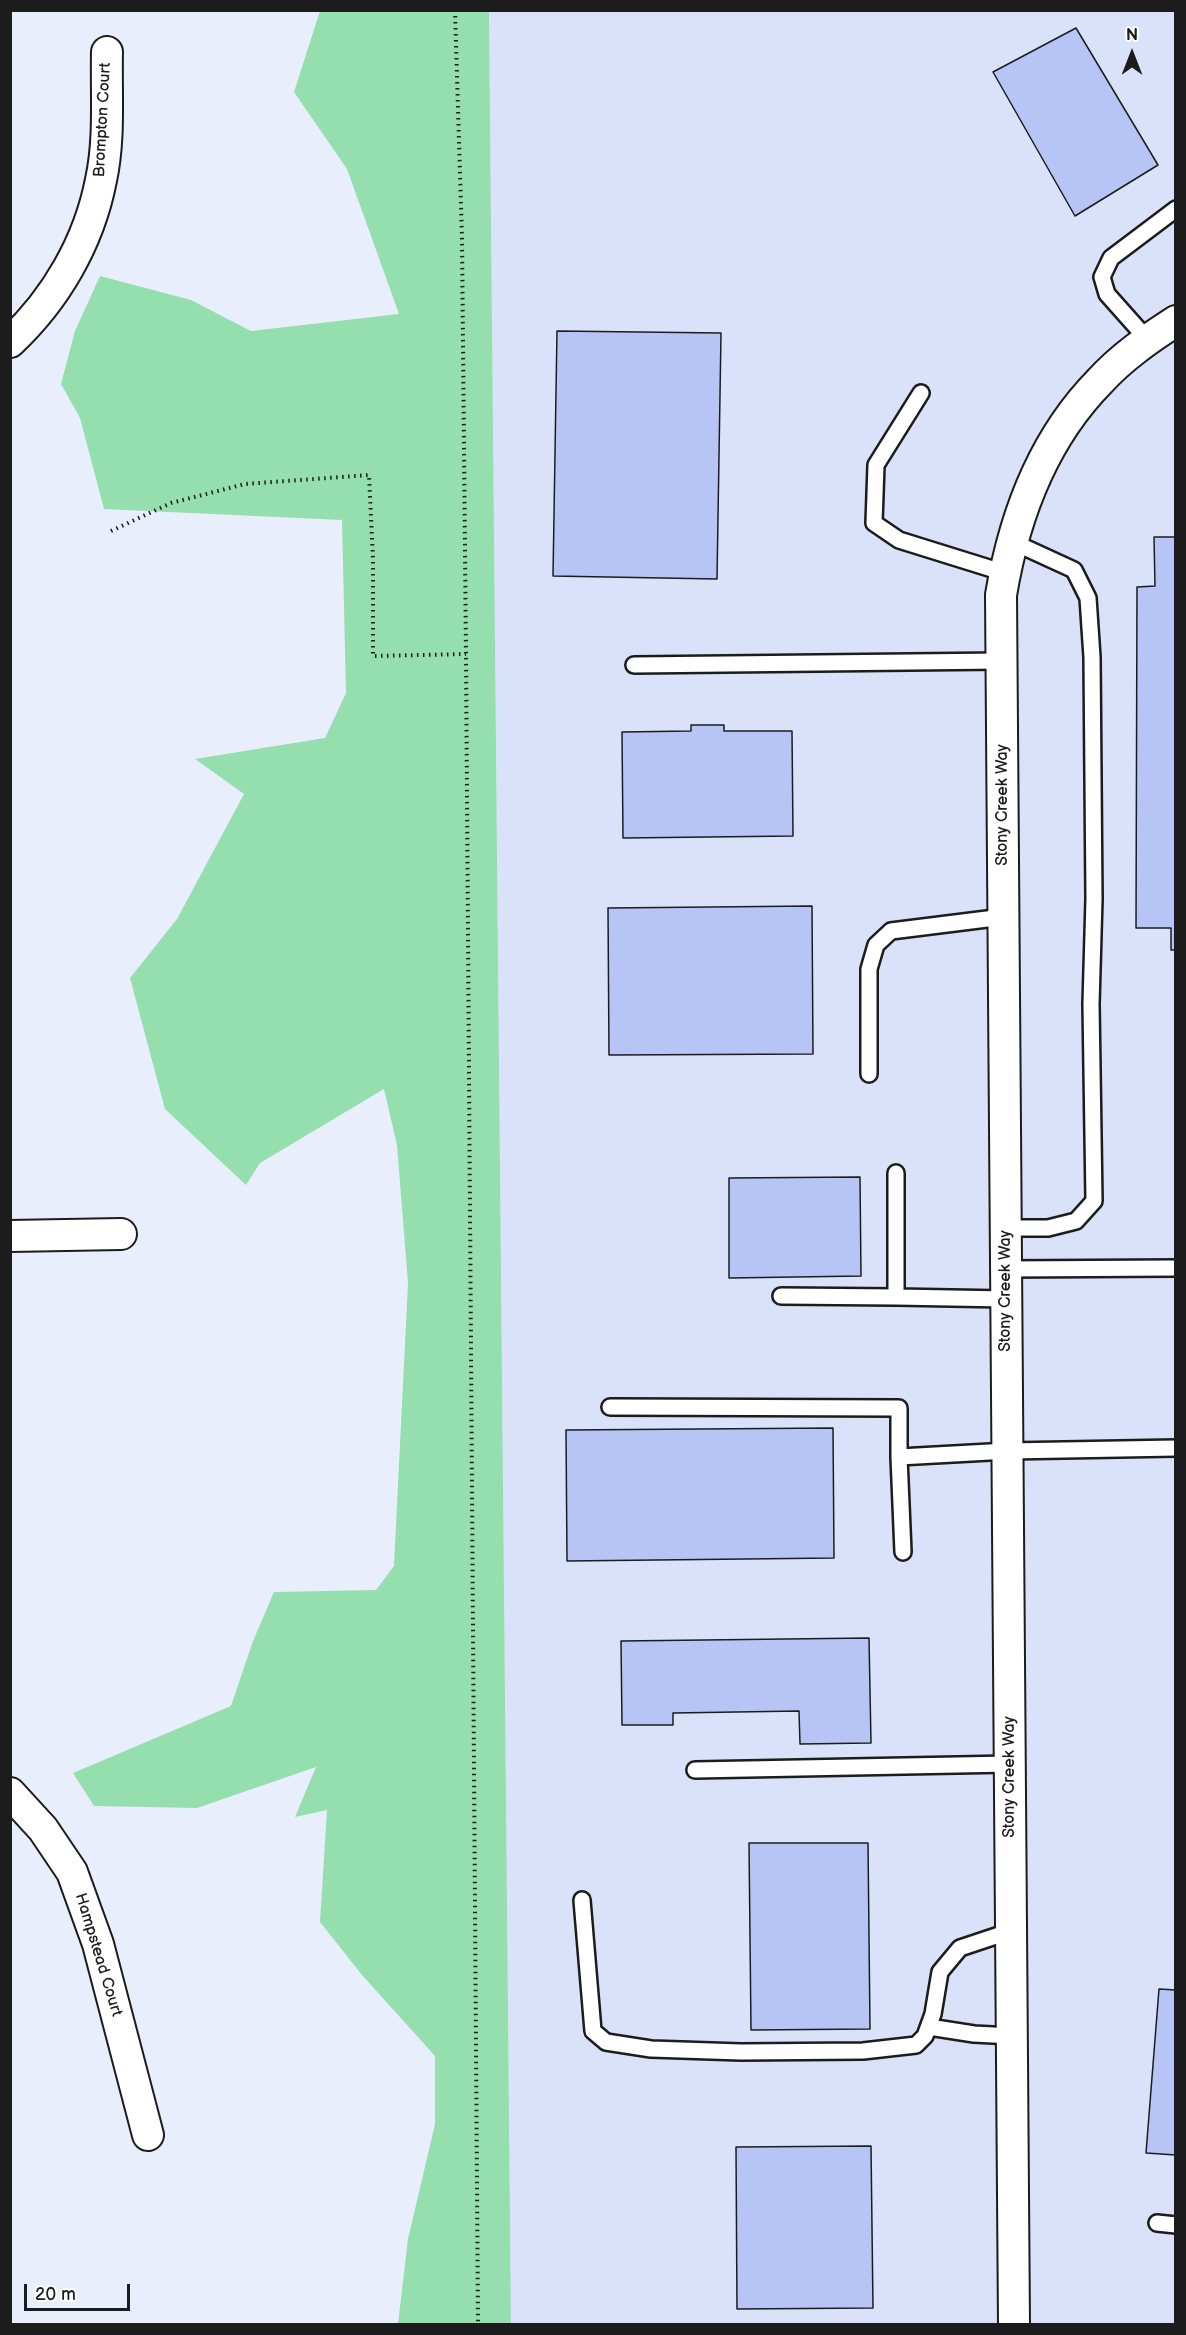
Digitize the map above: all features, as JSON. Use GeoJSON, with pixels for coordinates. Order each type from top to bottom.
{"type":"FeatureCollection","features":[{"type":"Feature","properties":{"kind":"street","name":"Brompton Court"},"geometry":{"type":"LineString","coordinates":[[10,342],[30,323],[62,281],[84,236],[101,180],[106,133],[107,52]]}},
{"type":"Feature","properties":{"kind":"street","name":"Stony Creek Way"},"geometry":{"type":"LineString","coordinates":[[1014,2325],[1001,595],[1012,542],[1025,502],[1040,466],[1057,435],[1098,382],[1147,339],[1176,321]]}},
{"type":"Feature","properties":{"kind":"street"},"geometry":{"type":"LineString","coordinates":[[10,1236],[121,1234]]}},
{"type":"Feature","properties":{"kind":"street","name":"Hampstead Court"},"geometry":{"type":"LineString","coordinates":[[10,1793],[43,1829],[72,1872],[98,1944],[148,2135]]}},
{"type":"Feature","properties":{"kind":"lane"},"geometry":{"type":"LineString","coordinates":[[1147,339],[1107,294],[1102,277],[1111,258],[1176,209]]}},
{"type":"Feature","properties":{"kind":"lane"},"geometry":{"type":"LineString","coordinates":[[921,393],[876,465],[874,524],[899,540],[1005,573]]}},
{"type":"Feature","properties":{"kind":"lane"},"geometry":{"type":"LineString","coordinates":[[1006,1228],[1048,1228],[1076,1221],[1094,1202],[1091,1004],[1094,899],[1092,657],[1088,598],[1074,570],[1012,542]]}},
{"type":"Feature","properties":{"kind":"lane"},"geometry":{"type":"LineString","coordinates":[[634,665],[1002,661]]}},
{"type":"Feature","properties":{"kind":"lane"},"geometry":{"type":"LineString","coordinates":[[869,1074],[869,969],[876,945],[891,931],[1003,917]]}},
{"type":"Feature","properties":{"kind":"lane"},"geometry":{"type":"LineString","coordinates":[[896,1173],[896,1297]]}},
{"type":"Feature","properties":{"kind":"lane"},"geometry":{"type":"LineString","coordinates":[[1006,1269],[1176,1268]]}},
{"type":"Feature","properties":{"kind":"lane"},"geometry":{"type":"LineString","coordinates":[[781,1296],[1006,1299]]}},
{"type":"Feature","properties":{"kind":"lane"},"geometry":{"type":"LineString","coordinates":[[610,1407],[899,1407],[903,1552]]}},
{"type":"Feature","properties":{"kind":"lane"},"geometry":{"type":"LineString","coordinates":[[899,1457],[1008,1451],[1176,1448]]}},
{"type":"Feature","properties":{"kind":"lane"},"geometry":{"type":"LineString","coordinates":[[695,1770],[1010,1764]]}},
{"type":"Feature","properties":{"kind":"lane"},"geometry":{"type":"LineString","coordinates":[[582,1900],[593,2031],[606,2042],[651,2049],[863,2050],[916,2045],[925,2036],[933,2014],[940,1972],[960,1948],[1011,1931]]}},
{"type":"Feature","properties":{"kind":"lane"},"geometry":{"type":"LineString","coordinates":[[928,2027],[1012,2036]]}},
{"type":"Feature","properties":{"kind":"lane"},"geometry":{"type":"LineString","coordinates":[[1157,2223],[1176,2225]]}},
{"type":"Feature","properties":{"kind":"path"},"geometry":{"type":"LineString","coordinates":[[455,10],[462,238],[478,2325]]}},
{"type":"Feature","properties":{"kind":"path"},"geometry":{"type":"LineString","coordinates":[[111,531],[171,503],[245,484],[369,475],[373,558],[373,656],[466,654]]}},
{"type":"Feature","properties":{"kind":"shaded area"},"geometry":{"type":"Polygon","coordinates":[[[489,11],[1175,11],[1175,2324],[511,2324],[489,11]]]}},
{"type":"Feature","properties":{"kind":"green space"},"geometry":{"type":"Polygon","coordinates":[[[320,11],[489,11],[511,2324],[398,2324],[408,2239],[435,2124],[435,2056],[362,1975],[320,1922],[327,1810],[295,1817],[316,1767],[197,1808],[94,1806],[73,1773],[231,1706],[253,1641],[274,1592],[376,1590],[394,1566],[408,1283],[397,1145],[384,1089],[260,1163],[246,1185],[165,1109],[130,978],[177,919],[244,794],[195,759],[325,738],[346,693],[342,520],[104,509],[80,418],[61,384],[75,331],[100,276],[191,300],[251,331],[399,314],[347,169],[294,92],[320,11]]]}},
{"type":"Feature","properties":{"kind":"building"},"geometry":{"type":"Polygon","coordinates":[[[1076,28],[1158,165],[1075,216],[993,72],[1076,28]]]}},
{"type":"Feature","properties":{"kind":"building"},"geometry":{"type":"Polygon","coordinates":[[[557,331],[721,333],[717,579],[553,576],[557,331]]]}},
{"type":"Feature","properties":{"kind":"building"},"geometry":{"type":"Polygon","coordinates":[[[1154,537],[1176,537],[1176,950],[1171,950],[1171,928],[1136,928],[1137,587],[1155,586],[1154,537]]]}},
{"type":"Feature","properties":{"kind":"building"},"geometry":{"type":"Polygon","coordinates":[[[691,725],[724,725],[724,731],[792,731],[793,836],[623,838],[622,732],[691,731],[691,725]]]}},
{"type":"Feature","properties":{"kind":"building"},"geometry":{"type":"Polygon","coordinates":[[[812,906],[813,1054],[609,1055],[608,908],[812,906]]]}},
{"type":"Feature","properties":{"kind":"building"},"geometry":{"type":"Polygon","coordinates":[[[860,1177],[861,1276],[729,1278],[729,1178],[860,1177]]]}},
{"type":"Feature","properties":{"kind":"building"},"geometry":{"type":"Polygon","coordinates":[[[833,1428],[834,1558],[567,1561],[566,1430],[833,1428]]]}},
{"type":"Feature","properties":{"kind":"building"},"geometry":{"type":"Polygon","coordinates":[[[869,1638],[871,1743],[800,1744],[799,1711],[673,1713],[673,1725],[622,1725],[621,1641],[869,1638]]]}},
{"type":"Feature","properties":{"kind":"building"},"geometry":{"type":"Polygon","coordinates":[[[749,1843],[868,1843],[870,2029],[751,2030],[749,1843]]]}},
{"type":"Feature","properties":{"kind":"building"},"geometry":{"type":"Polygon","coordinates":[[[1159,1989],[1176,1990],[1176,2155],[1146,2153],[1159,1989]]]}},
{"type":"Feature","properties":{"kind":"building"},"geometry":{"type":"Polygon","coordinates":[[[871,2146],[873,2308],[737,2309],[736,2147],[871,2146]]]}}]}
